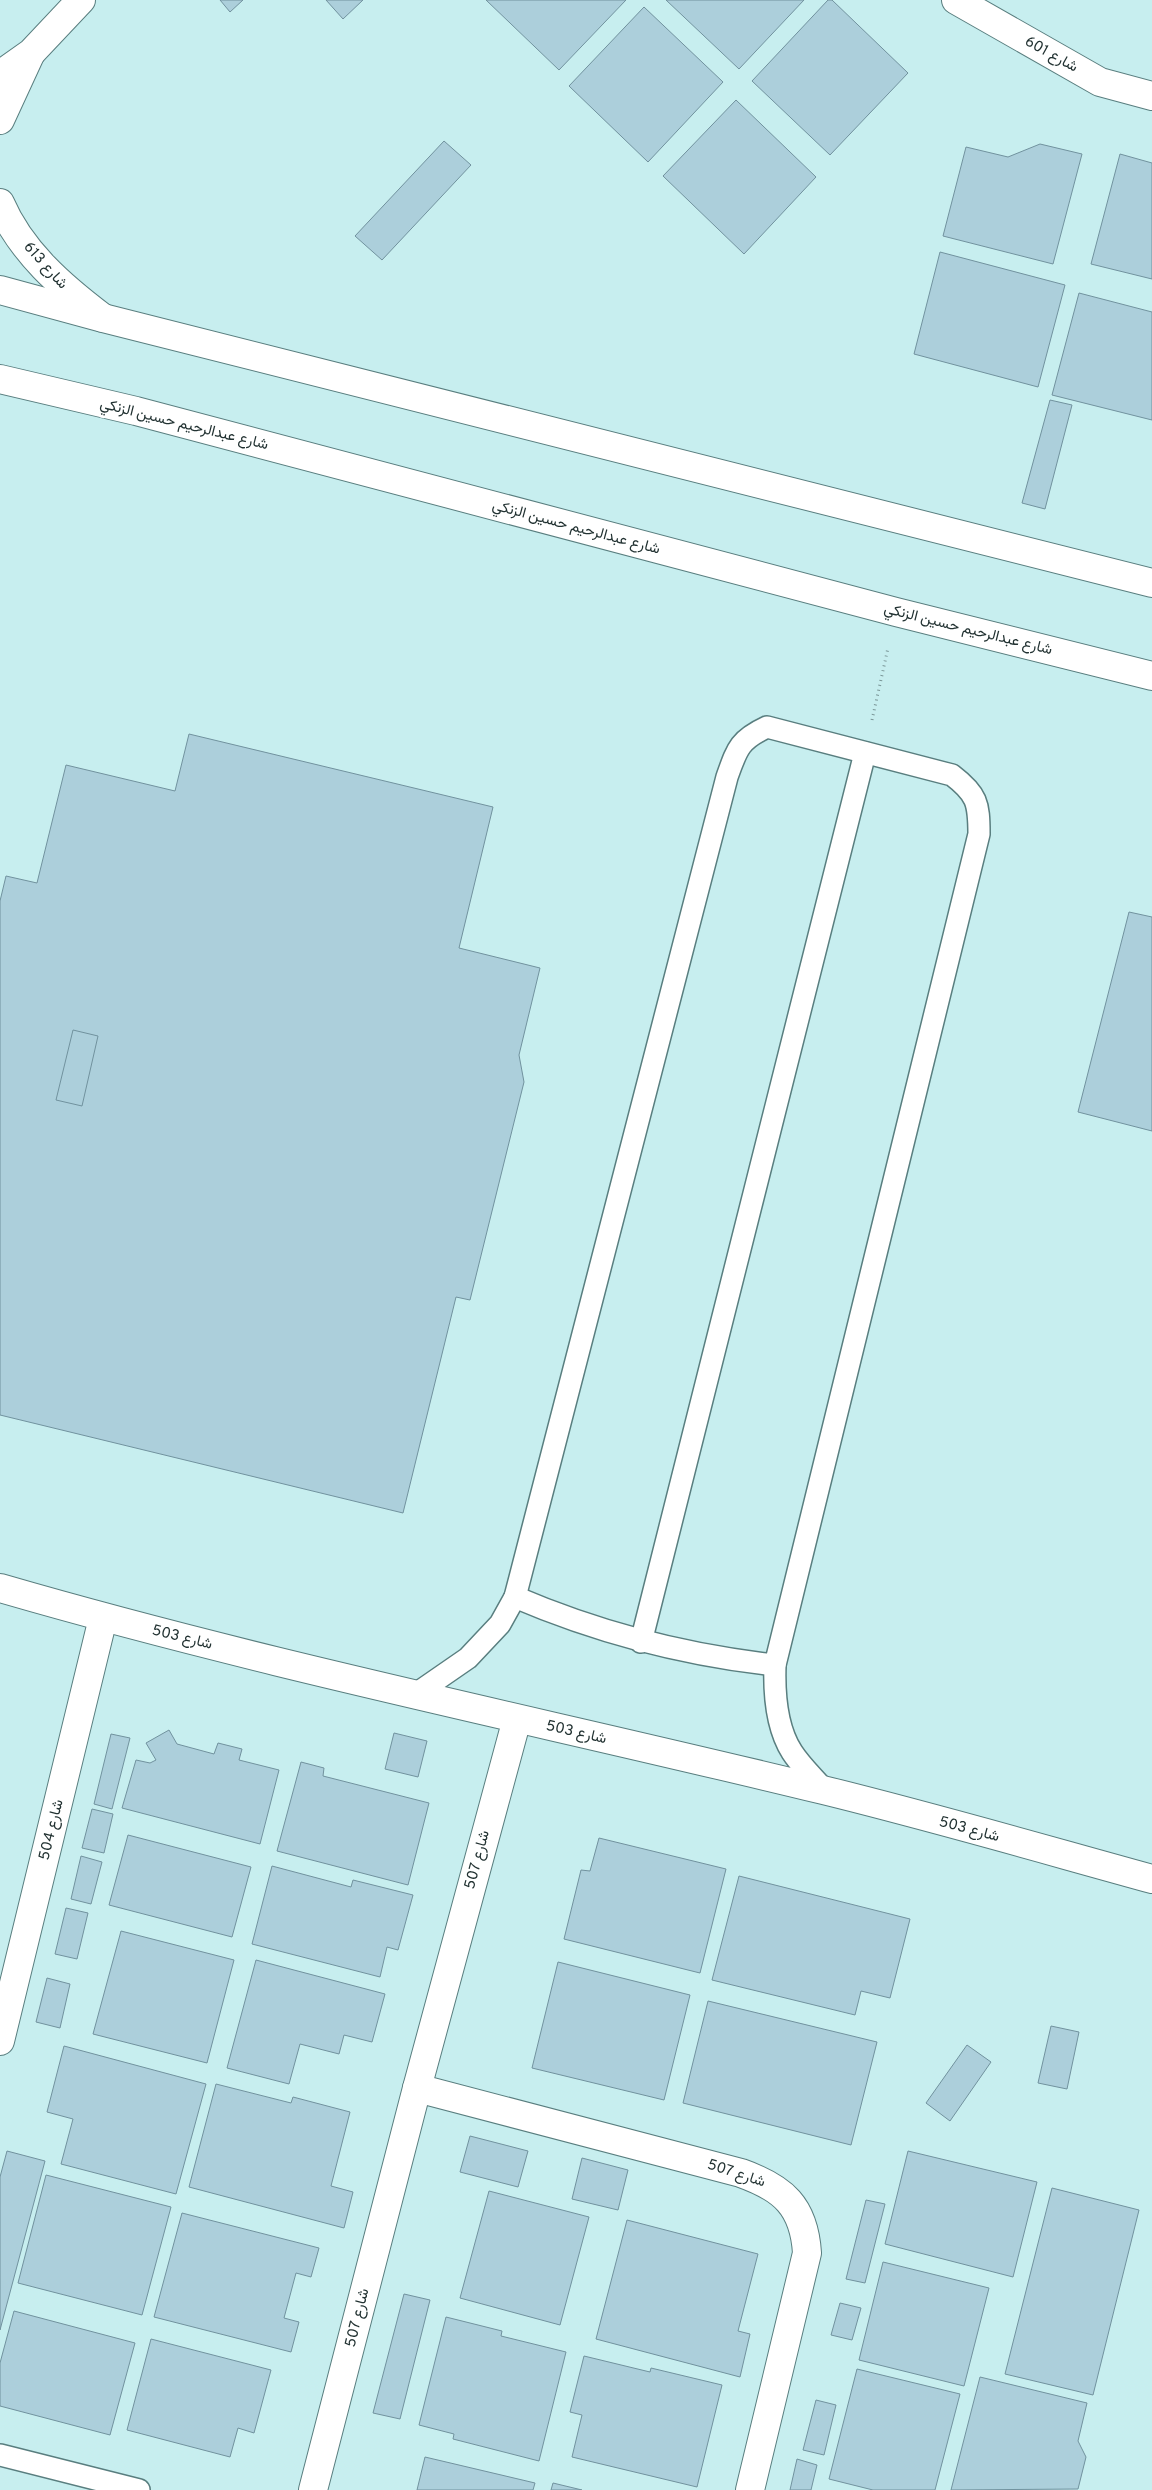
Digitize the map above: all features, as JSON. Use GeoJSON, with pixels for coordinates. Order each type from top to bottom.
{"type":"FeatureCollection","features":[{"type":"Feature","properties":{"kind":"street"},"geometry":{"type":"LineString","coordinates":[[0,75],[31,53],[81,0]]}},
{"type":"Feature","properties":{"kind":"street","name":"شارع 601"},"geometry":{"type":"LineString","coordinates":[[956,0],[1100,82],[1152,96]]}},
{"type":"Feature","properties":{"kind":"street"},"geometry":{"type":"LineString","coordinates":[[0,120],[31,53]]}},
{"type":"Feature","properties":{"kind":"street","name":"شارع 613"},"geometry":{"type":"LineString","coordinates":[[0,203],[6,218],[47,271],[72,295],[103,318]]}},
{"type":"Feature","properties":{"kind":"street"},"geometry":{"type":"LineString","coordinates":[[0,290],[103,318],[1152,583]]}},
{"type":"Feature","properties":{"kind":"street","name":"شارع عبدالرحيم حسين الزنكي"},"geometry":{"type":"LineString","coordinates":[[0,379],[146,414],[896,612],[1152,676]]}},
{"type":"Feature","properties":{"kind":"street","name":"شارع 503"},"geometry":{"type":"LineString","coordinates":[[0,1588],[103,1618],[413,1696],[825,1790],[1152,1879]]}},
{"type":"Feature","properties":{"kind":"street","name":"شارع 504"},"geometry":{"type":"LineString","coordinates":[[0,2041],[6,1995],[103,1618]]}},
{"type":"Feature","properties":{"kind":"street","name":"شارع 507"},"geometry":{"type":"LineString","coordinates":[[314,2490],[417,2088],[517,1719]]}},
{"type":"Feature","properties":{"kind":"street","name":"شارع 507"},"geometry":{"type":"LineString","coordinates":[[417,2088],[741,2173],[775,2187],[789,2200],[800,2215],[806,2234],[807,2253],[750,2490]]}},
{"type":"Feature","properties":{"kind":"lane"},"geometry":{"type":"LineString","coordinates":[[413,1696],[468,1658],[500,1624],[515,1597],[726,777],[736,753],[748,736],[767,727],[952,775],[968,788],[979,806],[979,834],[774,1665],[774,1688],[779,1721],[792,1751],[825,1790]]}},
{"type":"Feature","properties":{"kind":"lane"},"geometry":{"type":"LineString","coordinates":[[641,1642],[865,753]]}},
{"type":"Feature","properties":{"kind":"lane"},"geometry":{"type":"LineString","coordinates":[[515,1597],[565,1618],[641,1642],[729,1660],[774,1665]]}},
{"type":"Feature","properties":{"kind":"lane"},"geometry":{"type":"LineString","coordinates":[[0,2455],[139,2490]]}},
{"type":"Feature","properties":{"kind":"path"},"geometry":{"type":"LineString","coordinates":[[865,753],[896,612]]}},
{"type":"Feature","properties":{"kind":"building"},"geometry":{"type":"Polygon","coordinates":[[[220,0],[243,0],[230,12],[220,0]]]}},
{"type":"Feature","properties":{"kind":"building"},"geometry":{"type":"Polygon","coordinates":[[[326,0],[363,0],[343,19],[326,0]]]}},
{"type":"Feature","properties":{"kind":"building"},"geometry":{"type":"Polygon","coordinates":[[[486,0],[626,0],[559,70],[486,0]]]}},
{"type":"Feature","properties":{"kind":"building"},"geometry":{"type":"Polygon","coordinates":[[[666,0],[804,0],[739,69],[666,0]]]}},
{"type":"Feature","properties":{"kind":"building"},"geometry":{"type":"Polygon","coordinates":[[[828,0],[832,0],[908,73],[830,155],[752,81],[828,0]]]}},
{"type":"Feature","properties":{"kind":"building"},"geometry":{"type":"Polygon","coordinates":[[[644,7],[723,82],[648,162],[569,86],[644,7]]]}},
{"type":"Feature","properties":{"kind":"building"},"geometry":{"type":"Polygon","coordinates":[[[736,100],[816,177],[744,254],[663,176],[736,100]]]}},
{"type":"Feature","properties":{"kind":"building"},"geometry":{"type":"Polygon","coordinates":[[[444,141],[471,165],[382,260],[355,236],[444,141]]]}},
{"type":"Feature","properties":{"kind":"building"},"geometry":{"type":"Polygon","coordinates":[[[1040,144],[1082,154],[1053,264],[943,236],[966,147],[1008,157],[1040,144]]]}},
{"type":"Feature","properties":{"kind":"building"},"geometry":{"type":"Polygon","coordinates":[[[1120,154],[1152,163],[1152,279],[1091,264],[1120,154]]]}},
{"type":"Feature","properties":{"kind":"building"},"geometry":{"type":"Polygon","coordinates":[[[940,252],[1065,285],[1038,387],[914,354],[940,252]]]}},
{"type":"Feature","properties":{"kind":"building"},"geometry":{"type":"Polygon","coordinates":[[[1079,293],[1152,312],[1152,420],[1052,395],[1079,293]]]}},
{"type":"Feature","properties":{"kind":"building"},"geometry":{"type":"Polygon","coordinates":[[[1050,400],[1072,405],[1045,509],[1022,503],[1050,400]]]}},
{"type":"Feature","properties":{"kind":"building"},"geometry":{"type":"Polygon","coordinates":[[[189,734],[493,807],[459,948],[540,968],[519,1055],[524,1082],[470,1300],[456,1297],[403,1513],[0,1415],[0,901],[6,876],[37,883],[66,765],[175,791],[189,734]]]}},
{"type":"Feature","properties":{"kind":"building"},"geometry":{"type":"Polygon","coordinates":[[[1129,912],[1152,917],[1152,1131],[1078,1112],[1129,912]]]}},
{"type":"Feature","properties":{"kind":"building"},"geometry":{"type":"Polygon","coordinates":[[[73,1030],[98,1036],[82,1106],[56,1100],[73,1030]]]}},
{"type":"Feature","properties":{"kind":"building"},"geometry":{"type":"Polygon","coordinates":[[[169,1730],[177,1744],[214,1754],[218,1743],[242,1749],[239,1760],[279,1770],[260,1844],[122,1808],[136,1760],[150,1763],[156,1760],[146,1743],[169,1730]]]}},
{"type":"Feature","properties":{"kind":"building"},"geometry":{"type":"Polygon","coordinates":[[[394,1733],[427,1741],[418,1777],[385,1769],[394,1733]]]}},
{"type":"Feature","properties":{"kind":"building"},"geometry":{"type":"Polygon","coordinates":[[[111,1734],[130,1738],[112,1809],[94,1804],[111,1734]]]}},
{"type":"Feature","properties":{"kind":"building"},"geometry":{"type":"Polygon","coordinates":[[[301,1762],[324,1768],[323,1776],[429,1803],[408,1885],[277,1851],[301,1762]]]}},
{"type":"Feature","properties":{"kind":"building"},"geometry":{"type":"Polygon","coordinates":[[[92,1809],[113,1814],[104,1853],[82,1848],[92,1809]]]}},
{"type":"Feature","properties":{"kind":"building"},"geometry":{"type":"Polygon","coordinates":[[[128,1835],[251,1867],[232,1937],[109,1905],[128,1835]]]}},
{"type":"Feature","properties":{"kind":"building"},"geometry":{"type":"Polygon","coordinates":[[[599,1838],[726,1869],[700,1973],[564,1939],[581,1870],[590,1871],[599,1838]]]}},
{"type":"Feature","properties":{"kind":"building"},"geometry":{"type":"Polygon","coordinates":[[[81,1856],[102,1862],[91,1904],[71,1899],[81,1856]]]}},
{"type":"Feature","properties":{"kind":"building"},"geometry":{"type":"Polygon","coordinates":[[[272,1866],[351,1887],[353,1880],[413,1895],[398,1950],[387,1947],[380,1977],[252,1944],[272,1866]]]}},
{"type":"Feature","properties":{"kind":"building"},"geometry":{"type":"Polygon","coordinates":[[[739,1876],[910,1919],[890,1998],[861,1991],[855,2015],[712,1980],[739,1876]]]}},
{"type":"Feature","properties":{"kind":"building"},"geometry":{"type":"Polygon","coordinates":[[[66,1908],[88,1913],[77,1959],[55,1954],[66,1908]]]}},
{"type":"Feature","properties":{"kind":"building"},"geometry":{"type":"Polygon","coordinates":[[[121,1931],[234,1960],[207,2063],[93,2034],[121,1931]]]}},
{"type":"Feature","properties":{"kind":"building"},"geometry":{"type":"Polygon","coordinates":[[[256,1960],[385,1994],[372,2042],[344,2035],[339,2054],[300,2044],[289,2084],[227,2068],[256,1960]]]}},
{"type":"Feature","properties":{"kind":"building"},"geometry":{"type":"Polygon","coordinates":[[[558,1962],[690,1995],[664,2100],[532,2068],[558,1962]]]}},
{"type":"Feature","properties":{"kind":"building"},"geometry":{"type":"Polygon","coordinates":[[[47,1978],[70,1984],[60,2028],[36,2022],[47,1978]]]}},
{"type":"Feature","properties":{"kind":"building"},"geometry":{"type":"Polygon","coordinates":[[[708,2001],[877,2042],[851,2145],[683,2103],[708,2001]]]}},
{"type":"Feature","properties":{"kind":"building"},"geometry":{"type":"Polygon","coordinates":[[[1051,2026],[1079,2032],[1067,2089],[1038,2083],[1051,2026]]]}},
{"type":"Feature","properties":{"kind":"building"},"geometry":{"type":"Polygon","coordinates":[[[967,2045],[991,2062],[950,2121],[926,2103],[967,2045]]]}},
{"type":"Feature","properties":{"kind":"building"},"geometry":{"type":"Polygon","coordinates":[[[64,2046],[206,2084],[176,2194],[61,2164],[73,2119],[47,2112],[64,2046]]]}},
{"type":"Feature","properties":{"kind":"building"},"geometry":{"type":"Polygon","coordinates":[[[216,2084],[291,2103],[293,2097],[350,2112],[331,2186],[353,2192],[344,2228],[189,2187],[216,2084]]]}},
{"type":"Feature","properties":{"kind":"building"},"geometry":{"type":"Polygon","coordinates":[[[470,2136],[528,2151],[518,2187],[460,2172],[470,2136]]]}},
{"type":"Feature","properties":{"kind":"building"},"geometry":{"type":"Polygon","coordinates":[[[7,2151],[45,2161],[0,2330],[0,2177],[7,2151]]]}},
{"type":"Feature","properties":{"kind":"building"},"geometry":{"type":"Polygon","coordinates":[[[908,2151],[1037,2182],[1013,2277],[885,2244],[908,2151]]]}},
{"type":"Feature","properties":{"kind":"building"},"geometry":{"type":"Polygon","coordinates":[[[582,2158],[628,2170],[618,2210],[572,2199],[582,2158]]]}},
{"type":"Feature","properties":{"kind":"building"},"geometry":{"type":"Polygon","coordinates":[[[46,2175],[171,2207],[142,2315],[18,2283],[46,2175]]]}},
{"type":"Feature","properties":{"kind":"building"},"geometry":{"type":"Polygon","coordinates":[[[1052,2188],[1139,2210],[1093,2395],[1005,2374],[1052,2188]]]}},
{"type":"Feature","properties":{"kind":"building"},"geometry":{"type":"Polygon","coordinates":[[[489,2191],[589,2217],[560,2325],[460,2298],[489,2191]]]}},
{"type":"Feature","properties":{"kind":"building"},"geometry":{"type":"Polygon","coordinates":[[[866,2200],[885,2204],[865,2283],[846,2279],[866,2200]]]}},
{"type":"Feature","properties":{"kind":"building"},"geometry":{"type":"Polygon","coordinates":[[[182,2213],[319,2248],[311,2277],[296,2273],[284,2318],[299,2322],[291,2352],[154,2317],[182,2213]]]}},
{"type":"Feature","properties":{"kind":"building"},"geometry":{"type":"Polygon","coordinates":[[[627,2220],[758,2254],[738,2331],[750,2334],[740,2377],[596,2339],[627,2220]]]}},
{"type":"Feature","properties":{"kind":"building"},"geometry":{"type":"Polygon","coordinates":[[[883,2262],[989,2288],[964,2386],[859,2360],[883,2262]]]}},
{"type":"Feature","properties":{"kind":"building"},"geometry":{"type":"Polygon","coordinates":[[[404,2294],[430,2300],[400,2419],[373,2413],[404,2294]]]}},
{"type":"Feature","properties":{"kind":"building"},"geometry":{"type":"Polygon","coordinates":[[[840,2303],[861,2308],[852,2340],[831,2335],[840,2303]]]}},
{"type":"Feature","properties":{"kind":"building"},"geometry":{"type":"Polygon","coordinates":[[[14,2311],[135,2343],[110,2435],[0,2406],[0,2363],[14,2311]]]}},
{"type":"Feature","properties":{"kind":"building"},"geometry":{"type":"Polygon","coordinates":[[[446,2317],[502,2331],[501,2336],[566,2352],[539,2461],[453,2439],[454,2434],[419,2425],[446,2317]]]}},
{"type":"Feature","properties":{"kind":"building"},"geometry":{"type":"Polygon","coordinates":[[[151,2339],[271,2370],[254,2433],[238,2428],[230,2457],[127,2430],[151,2339]]]}},
{"type":"Feature","properties":{"kind":"building"},"geometry":{"type":"Polygon","coordinates":[[[584,2356],[650,2372],[651,2368],[722,2385],[697,2487],[572,2457],[582,2415],[570,2412],[584,2356]]]}},
{"type":"Feature","properties":{"kind":"building"},"geometry":{"type":"Polygon","coordinates":[[[857,2369],[960,2394],[935,2490],[873,2490],[829,2479],[857,2369]]]}},
{"type":"Feature","properties":{"kind":"building"},"geometry":{"type":"Polygon","coordinates":[[[980,2377],[1087,2403],[1078,2441],[1086,2457],[1078,2489],[951,2490],[980,2377]]]}},
{"type":"Feature","properties":{"kind":"building"},"geometry":{"type":"Polygon","coordinates":[[[816,2400],[836,2405],[824,2455],[803,2450],[816,2400]]]}},
{"type":"Feature","properties":{"kind":"building"},"geometry":{"type":"Polygon","coordinates":[[[425,2457],[535,2483],[533,2490],[417,2490],[425,2457]]]}},
{"type":"Feature","properties":{"kind":"building"},"geometry":{"type":"Polygon","coordinates":[[[797,2459],[817,2465],[811,2490],[790,2490],[797,2459]]]}},
{"type":"Feature","properties":{"kind":"building"},"geometry":{"type":"Polygon","coordinates":[[[553,2483],[582,2490],[551,2490],[553,2483]]]}}]}
